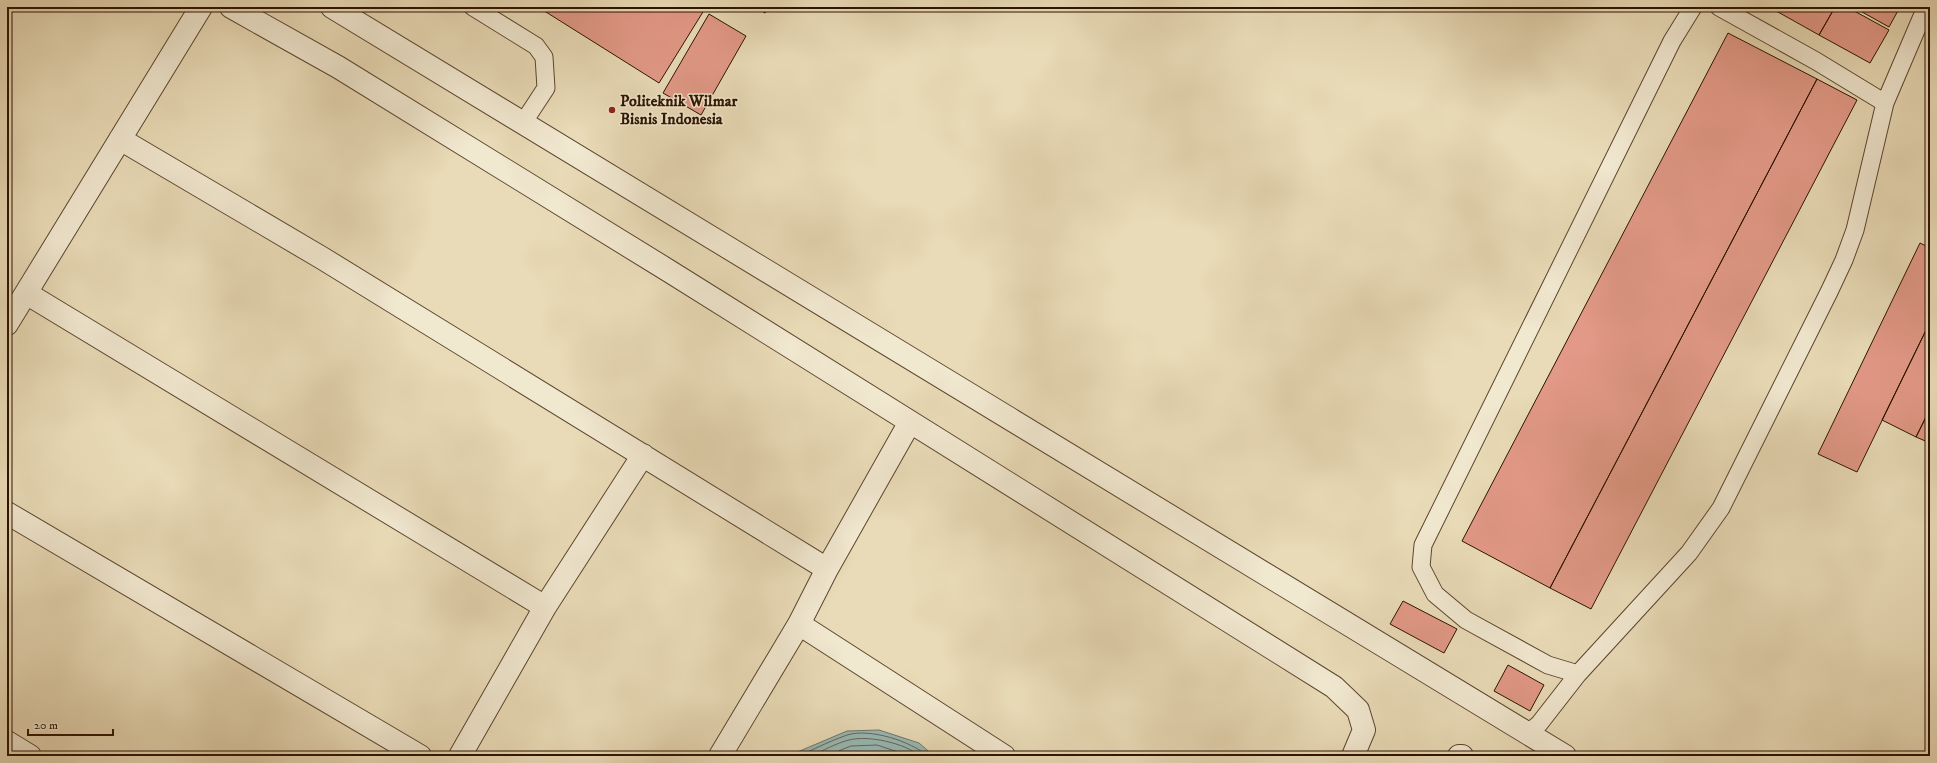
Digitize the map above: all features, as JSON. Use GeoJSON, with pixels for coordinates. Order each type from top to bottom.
{"type":"FeatureCollection","features":[{"type":"Feature","properties":{"kind":"street"},"geometry":{"type":"LineString","coordinates":[[7,324],[201,7]]}},
{"type":"Feature","properties":{"kind":"street"},"geometry":{"type":"LineString","coordinates":[[231,7],[338,67],[1334,687],[1358,710],[1364,730],[1353,756]]}},
{"type":"Feature","properties":{"kind":"street"},"geometry":{"type":"LineString","coordinates":[[332,7],[1565,756]]}},
{"type":"Feature","properties":{"kind":"street"},"geometry":{"type":"LineString","coordinates":[[120,139],[322,258],[643,454],[827,569]]}},
{"type":"Feature","properties":{"kind":"street"},"geometry":{"type":"LineString","coordinates":[[26,293],[545,607]]}},
{"type":"Feature","properties":{"kind":"street"},"geometry":{"type":"LineString","coordinates":[[720,756],[799,624],[827,569],[910,422]]}},
{"type":"Feature","properties":{"kind":"street"},"geometry":{"type":"LineString","coordinates":[[460,756],[545,607],[643,454]]}},
{"type":"Feature","properties":{"kind":"street"},"geometry":{"type":"LineString","coordinates":[[7,513],[420,756]]}},
{"type":"Feature","properties":{"kind":"street"},"geometry":{"type":"LineString","coordinates":[[799,624],[1004,756]]}},
{"type":"Feature","properties":{"kind":"street"},"geometry":{"type":"LineString","coordinates":[[7,742],[30,756]]}},
{"type":"Feature","properties":{"kind":"lane"},"geometry":{"type":"LineString","coordinates":[[473,7],[536,46],[544,57],[546,88],[523,123]]}},
{"type":"Feature","properties":{"kind":"lane"},"geometry":{"type":"LineString","coordinates":[[1578,674],[1548,665],[1466,620],[1435,594],[1421,567],[1423,545],[1672,41],[1693,7]]}},
{"type":"Feature","properties":{"kind":"lane"},"geometry":{"type":"LineString","coordinates":[[1719,7],[1816,61],[1885,103]]}},
{"type":"Feature","properties":{"kind":"lane"},"geometry":{"type":"LineString","coordinates":[[1528,733],[1539,724],[1578,674],[1689,553],[1721,508],[1844,260],[1855,230],[1885,103],[1926,7]]}},
{"type":"Feature","properties":{"kind":"water"},"geometry":{"type":"Polygon","coordinates":[[[879,730],[919,743],[934,756],[788,756],[847,731],[879,730]]]}},
{"type":"Feature","properties":{"kind":"building"},"geometry":{"type":"Polygon","coordinates":[[[538,7],[706,7],[659,83],[538,7]]]}},
{"type":"Feature","properties":{"kind":"building"},"geometry":{"type":"Polygon","coordinates":[[[755,7],[769,7],[765,13],[755,7]]]}},
{"type":"Feature","properties":{"kind":"building"},"geometry":{"type":"Polygon","coordinates":[[[1769,7],[1835,7],[1819,35],[1769,7]]]}},
{"type":"Feature","properties":{"kind":"building"},"geometry":{"type":"Polygon","coordinates":[[[1835,7],[1847,7],[1889,30],[1870,63],[1819,35],[1835,7]]]}},
{"type":"Feature","properties":{"kind":"building"},"geometry":{"type":"Polygon","coordinates":[[[1900,7],[1889,27],[1855,8],[1900,7]]]}},
{"type":"Feature","properties":{"kind":"building"},"geometry":{"type":"Polygon","coordinates":[[[709,14],[746,36],[701,115],[663,93],[709,14]]]}},
{"type":"Feature","properties":{"kind":"building"},"geometry":{"type":"Polygon","coordinates":[[[1728,33],[1817,79],[1550,588],[1462,541],[1728,33]]]}},
{"type":"Feature","properties":{"kind":"building"},"geometry":{"type":"Polygon","coordinates":[[[1817,79],[1857,100],[1591,609],[1550,588],[1817,79]]]}},
{"type":"Feature","properties":{"kind":"building"},"geometry":{"type":"Polygon","coordinates":[[[1920,243],[1930,248],[1930,322],[1857,472],[1818,454],[1920,243]]]}},
{"type":"Feature","properties":{"kind":"building"},"geometry":{"type":"Polygon","coordinates":[[[1930,322],[1930,409],[1916,437],[1882,420],[1930,322]]]}},
{"type":"Feature","properties":{"kind":"building"},"geometry":{"type":"Polygon","coordinates":[[[1930,409],[1930,443],[1916,437],[1930,409]]]}},
{"type":"Feature","properties":{"kind":"building"},"geometry":{"type":"Polygon","coordinates":[[[1403,601],[1457,629],[1444,653],[1390,624],[1403,601]]]}},
{"type":"Feature","properties":{"kind":"building"},"geometry":{"type":"Polygon","coordinates":[[[1508,665],[1544,685],[1530,711],[1494,691],[1508,665]]]}},
{"type":"Feature","properties":{"kind":"place","name":"Politeknik Wilmar Bisnis Indonesia"},"geometry":{"type":"Point","coordinates":[612,110]}}]}
